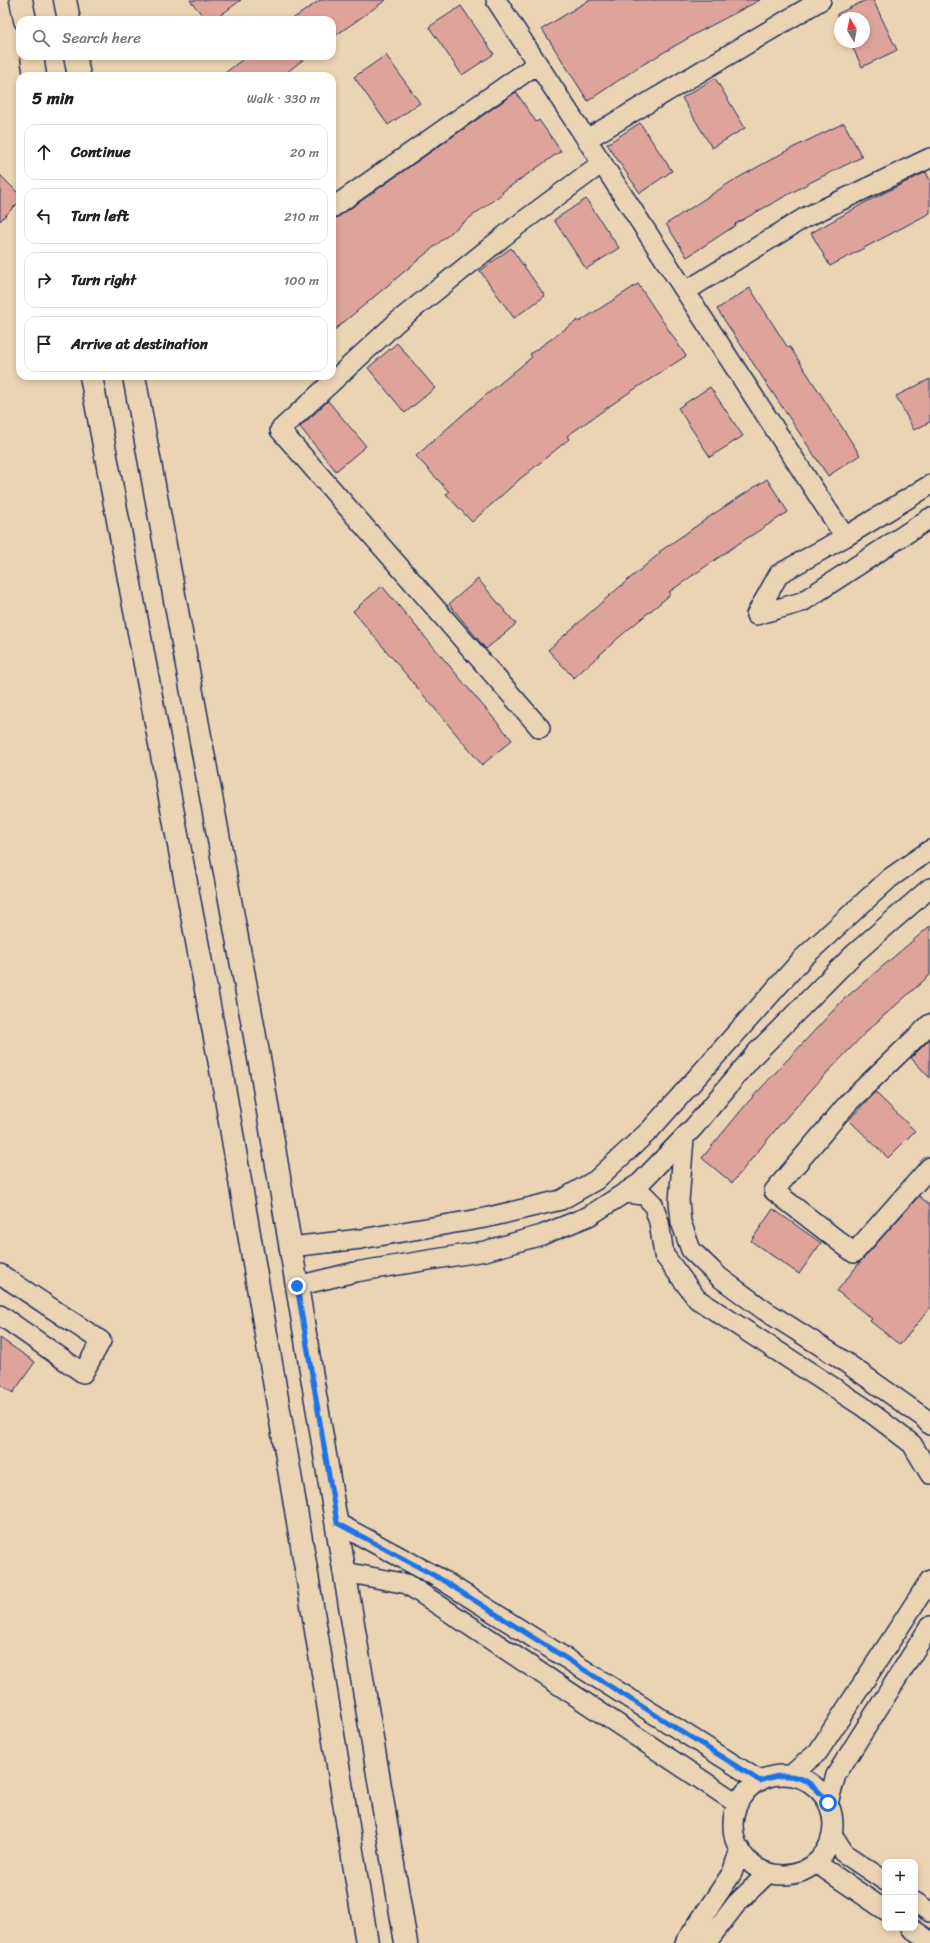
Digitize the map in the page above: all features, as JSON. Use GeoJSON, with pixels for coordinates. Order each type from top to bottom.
{"type":"FeatureCollection","features":[{"type":"Feature","properties":{"kind":"main road"},"geometry":{"type":"LineString","coordinates":[[21,0],[24,16]]}},
{"type":"Feature","properties":{"kind":"main road"},"geometry":{"type":"LineString","coordinates":[[65,0],[68,16]]}},
{"type":"Feature","properties":{"kind":"main road"},"geometry":{"type":"LineString","coordinates":[[33,60],[34,72]]}},
{"type":"Feature","properties":{"kind":"main road"},"geometry":{"type":"LineString","coordinates":[[76,60],[78,72]]}},
{"type":"Feature","properties":{"kind":"main road"},"geometry":{"type":"LineString","coordinates":[[92,380],[222,1075],[306,1569],[367,1943]]}},
{"type":"Feature","properties":{"kind":"main road"},"geometry":{"type":"LineString","coordinates":[[135,380],[255,1038],[406,1943]]}},
{"type":"Feature","properties":{"kind":"street"},"geometry":{"type":"LineString","coordinates":[[496,0],[845,536]]}},
{"type":"Feature","properties":{"kind":"street"},"geometry":{"type":"LineString","coordinates":[[587,139],[821,0]]}},
{"type":"Feature","properties":{"kind":"street"},"geometry":{"type":"LineString","coordinates":[[336,205],[537,64]]}},
{"type":"Feature","properties":{"kind":"street"},"geometry":{"type":"LineString","coordinates":[[686,291],[804,218],[930,158]]}},
{"type":"Feature","properties":{"kind":"street"},"geometry":{"type":"LineString","coordinates":[[336,378],[397,322],[518,225],[602,163]]}},
{"type":"Feature","properties":{"kind":"street"},"geometry":{"type":"LineString","coordinates":[[334,380],[280,430],[540,728]]}},
{"type":"Feature","properties":{"kind":"street"},"geometry":{"type":"LineString","coordinates":[[930,485],[779,574],[756,615],[802,602],[930,518]]}},
{"type":"Feature","properties":{"kind":"street"},"geometry":{"type":"LineString","coordinates":[[290,1247],[360,1239],[485,1218],[561,1200],[596,1180],[650,1130],[803,958],[890,878],[930,850]]}},
{"type":"Feature","properties":{"kind":"street"},"geometry":{"type":"LineString","coordinates":[[297,1286],[355,1272],[485,1251],[542,1235],[589,1216],[640,1183],[684,1138],[755,1054],[854,954],[930,888]]}},
{"type":"Feature","properties":{"kind":"street"},"geometry":{"type":"LineString","coordinates":[[930,1024],[849,1102],[774,1191],[854,1253],[930,1167]]}},
{"type":"Feature","properties":{"kind":"street"},"geometry":{"type":"LineString","coordinates":[[684,1138],[679,1201],[681,1222],[691,1250],[718,1277],[764,1310],[838,1357],[923,1417],[930,1425]]}},
{"type":"Feature","properties":{"kind":"street"},"geometry":{"type":"LineString","coordinates":[[625,1193],[644,1195],[653,1204],[664,1255],[697,1299],[862,1406],[912,1444],[930,1474]]}},
{"type":"Feature","properties":{"kind":"street"},"geometry":{"type":"LineString","coordinates":[[0,1274],[101,1341],[83,1373],[0,1315]]}},
{"type":"Feature","properties":{"kind":"street"},"geometry":{"type":"LineString","coordinates":[[337,1523],[439,1578],[760,1781]]}},
{"type":"Feature","properties":{"kind":"street"},"geometry":{"type":"LineString","coordinates":[[345,1572],[407,1584],[738,1804]]}},
{"type":"Feature","properties":{"kind":"street"},"geometry":{"type":"LineString","coordinates":[[791,1775],[818,1752],[930,1580]]}},
{"type":"Feature","properties":{"kind":"street"},"geometry":{"type":"LineString","coordinates":[[828,1803],[836,1774],[930,1626]]}},
{"type":"Feature","properties":{"kind":"street"},"geometry":{"type":"LineString","coordinates":[[791,1775],[811,1784],[819,1790],[828,1803],[833,1819],[832,1834],[827,1850],[816,1862],[802,1871],[785,1875],[768,1873],[753,1865],[740,1849],[735,1837],[733,1820],[738,1804],[747,1791],[760,1781],[775,1776],[791,1775]]}},
{"type":"Feature","properties":{"kind":"street"},"geometry":{"type":"LineString","coordinates":[[832,1834],[845,1854],[882,1879]]}},
{"type":"Feature","properties":{"kind":"street"},"geometry":{"type":"LineString","coordinates":[[685,1943],[732,1873],[740,1849]]}},
{"type":"Feature","properties":{"kind":"street"},"geometry":{"type":"LineString","coordinates":[[816,1862],[882,1908]]}},
{"type":"Feature","properties":{"kind":"street"},"geometry":{"type":"LineString","coordinates":[[706,1943],[737,1903],[768,1873]]}},
{"type":"Feature","properties":{"kind":"street"},"geometry":{"type":"LineString","coordinates":[[918,1904],[930,1912]]}},
{"type":"Feature","properties":{"kind":"street"},"geometry":{"type":"LineString","coordinates":[[916,1931],[930,1941]]}},
{"type":"Feature","properties":{"kind":"building"},"geometry":{"type":"Polygon","coordinates":[[[190,0],[241,0],[219,16],[203,16],[190,0]]]}},
{"type":"Feature","properties":{"kind":"building"},"geometry":{"type":"Polygon","coordinates":[[[320,0],[386,0],[336,35],[336,16],[297,16],[320,0]]]}},
{"type":"Feature","properties":{"kind":"building"},"geometry":{"type":"Polygon","coordinates":[[[589,0],[760,0],[697,33],[637,68],[588,101],[542,29],[589,0]]]}},
{"type":"Feature","properties":{"kind":"building"},"geometry":{"type":"Polygon","coordinates":[[[866,0],[873,0],[897,50],[862,67],[853,48],[870,48],[870,12],[841,12],[866,0]]]}},
{"type":"Feature","properties":{"kind":"building"},"geometry":{"type":"Polygon","coordinates":[[[461,6],[494,54],[462,75],[429,27],[461,6]]]}},
{"type":"Feature","properties":{"kind":"building"},"geometry":{"type":"Polygon","coordinates":[[[386,55],[420,103],[388,125],[354,77],[386,55]]]}},
{"type":"Feature","properties":{"kind":"building"},"geometry":{"type":"Polygon","coordinates":[[[242,60],[303,60],[287,72],[226,72],[242,60]]]}},
{"type":"Feature","properties":{"kind":"building"},"geometry":{"type":"Polygon","coordinates":[[[715,78],[745,128],[712,148],[682,98],[715,78]]]}},
{"type":"Feature","properties":{"kind":"building"},"geometry":{"type":"Polygon","coordinates":[[[516,92],[536,122],[539,120],[561,151],[502,192],[503,193],[459,226],[336,329],[336,218],[516,92]]]}},
{"type":"Feature","properties":{"kind":"building"},"geometry":{"type":"Polygon","coordinates":[[[640,123],[672,171],[640,193],[607,144],[640,123]]]}},
{"type":"Feature","properties":{"kind":"building"},"geometry":{"type":"Polygon","coordinates":[[[844,123],[862,157],[809,183],[735,224],[736,225],[687,257],[666,224],[729,183],[788,150],[844,123]]]}},
{"type":"Feature","properties":{"kind":"building"},"geometry":{"type":"Polygon","coordinates":[[[926,172],[930,180],[930,213],[830,266],[811,233],[868,201],[926,172]]]}},
{"type":"Feature","properties":{"kind":"building"},"geometry":{"type":"Polygon","coordinates":[[[0,175],[16,191],[16,205],[0,221],[0,175]]]}},
{"type":"Feature","properties":{"kind":"building"},"geometry":{"type":"Polygon","coordinates":[[[586,199],[619,248],[586,269],[554,220],[586,199]]]}},
{"type":"Feature","properties":{"kind":"building"},"geometry":{"type":"Polygon","coordinates":[[[511,248],[545,296],[514,318],[480,271],[511,248]]]}},
{"type":"Feature","properties":{"kind":"building"},"geometry":{"type":"Polygon","coordinates":[[[638,284],[686,356],[627,394],[567,436],[569,439],[520,479],[472,522],[446,494],[449,492],[416,456],[468,410],[532,357],[530,354],[578,320],[579,322],[638,284]]]}},
{"type":"Feature","properties":{"kind":"building"},"geometry":{"type":"Polygon","coordinates":[[[750,288],[788,348],[790,347],[860,455],[828,476],[717,309],[750,288]]]}},
{"type":"Feature","properties":{"kind":"building"},"geometry":{"type":"Polygon","coordinates":[[[397,343],[435,388],[405,413],[368,368],[397,343]]]}},
{"type":"Feature","properties":{"kind":"building"},"geometry":{"type":"Polygon","coordinates":[[[930,379],[930,422],[914,430],[896,396],[930,379]]]}},
{"type":"Feature","properties":{"kind":"building"},"geometry":{"type":"Polygon","coordinates":[[[710,387],[743,436],[710,457],[678,408],[710,387]]]}},
{"type":"Feature","properties":{"kind":"building"},"geometry":{"type":"Polygon","coordinates":[[[328,401],[366,446],[336,471],[300,427],[328,401]]]}},
{"type":"Feature","properties":{"kind":"building"},"geometry":{"type":"Polygon","coordinates":[[[767,479],[788,512],[738,544],[669,592],[671,594],[624,633],[574,678],[548,650],[660,553],[659,552],[767,479]]]}},
{"type":"Feature","properties":{"kind":"building"},"geometry":{"type":"Polygon","coordinates":[[[478,579],[516,624],[486,649],[449,604],[478,579]]]}},
{"type":"Feature","properties":{"kind":"building"},"geometry":{"type":"Polygon","coordinates":[[[382,586],[512,740],[482,765],[353,611],[382,586]]]}},
{"type":"Feature","properties":{"kind":"building"},"geometry":{"type":"Polygon","coordinates":[[[930,926],[930,975],[869,1029],[823,1077],[777,1128],[732,1183],[702,1158],[749,1101],[843,1000],[930,926]]]}},
{"type":"Feature","properties":{"kind":"building"},"geometry":{"type":"Polygon","coordinates":[[[930,1039],[930,1078],[911,1058],[930,1039]]]}},
{"type":"Feature","properties":{"kind":"building"},"geometry":{"type":"Polygon","coordinates":[[[875,1092],[915,1131],[888,1158],[849,1120],[875,1092]]]}},
{"type":"Feature","properties":{"kind":"building"},"geometry":{"type":"Polygon","coordinates":[[[919,1196],[930,1205],[930,1308],[900,1345],[870,1321],[872,1319],[837,1291],[861,1261],[919,1196]]]}},
{"type":"Feature","properties":{"kind":"building"},"geometry":{"type":"Polygon","coordinates":[[[773,1209],[821,1243],[799,1274],[751,1241],[773,1209]]]}},
{"type":"Feature","properties":{"kind":"building"},"geometry":{"type":"Polygon","coordinates":[[[0,1338],[35,1362],[13,1393],[0,1384],[0,1338]]]}},
{"type":"Feature","properties":{"kind":"route"},"geometry":{"type":"LineString","coordinates":[[297,1286],[337,1523],[439,1578],[760,1781],[775,1776],[791,1775],[806,1780],[819,1790],[828,1803]]}}]}
